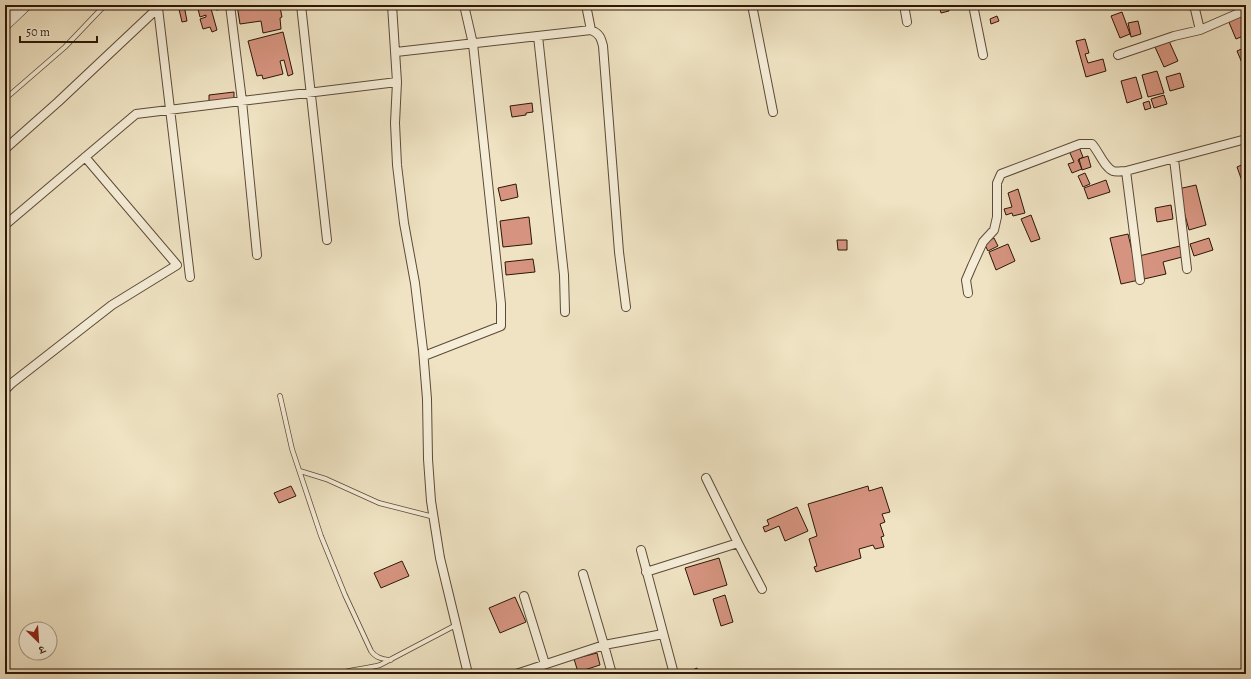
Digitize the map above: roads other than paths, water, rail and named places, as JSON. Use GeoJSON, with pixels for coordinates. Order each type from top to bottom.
{"type":"FeatureCollection","features":[{"type":"Feature","properties":{"kind":"main road"},"geometry":{"type":"LineString","coordinates":[[5,25],[26,5]]}},
{"type":"Feature","properties":{"kind":"street"},"geometry":{"type":"LineString","coordinates":[[230,5],[242,101],[257,256]]}},
{"type":"Feature","properties":{"kind":"street"},"geometry":{"type":"LineString","coordinates":[[301,5],[327,240]]}},
{"type":"Feature","properties":{"kind":"street"},"geometry":{"type":"LineString","coordinates":[[392,5],[397,82],[395,123],[397,165],[404,223],[415,283],[424,356],[431,501],[440,558],[468,674]]}},
{"type":"Feature","properties":{"kind":"street"},"geometry":{"type":"LineString","coordinates":[[424,356],[501,326],[501,304],[473,44],[464,5]]}},
{"type":"Feature","properties":{"kind":"street"},"geometry":{"type":"LineString","coordinates":[[586,5],[591,30]]}},
{"type":"Feature","properties":{"kind":"street"},"geometry":{"type":"LineString","coordinates":[[752,5],[773,112]]}},
{"type":"Feature","properties":{"kind":"street"},"geometry":{"type":"LineString","coordinates":[[904,5],[907,22]]}},
{"type":"Feature","properties":{"kind":"street"},"geometry":{"type":"LineString","coordinates":[[973,5],[984,55]]}},
{"type":"Feature","properties":{"kind":"street"},"geometry":{"type":"LineString","coordinates":[[1194,5],[1200,30]]}},
{"type":"Feature","properties":{"kind":"street"},"geometry":{"type":"LineString","coordinates":[[159,7],[190,277]]}},
{"type":"Feature","properties":{"kind":"street"},"geometry":{"type":"LineString","coordinates":[[5,149],[58,102],[159,7]]}},
{"type":"Feature","properties":{"kind":"street"},"geometry":{"type":"LineString","coordinates":[[5,9],[14,17]]}},
{"type":"Feature","properties":{"kind":"street"},"geometry":{"type":"LineString","coordinates":[[1118,55],[1174,36],[1200,30],[1246,10]]}},
{"type":"Feature","properties":{"kind":"street"},"geometry":{"type":"LineString","coordinates":[[396,52],[591,30],[598,33],[603,46],[619,252],[626,307]]}},
{"type":"Feature","properties":{"kind":"street"},"geometry":{"type":"LineString","coordinates":[[538,36],[564,275],[565,312]]}},
{"type":"Feature","properties":{"kind":"street"},"geometry":{"type":"LineString","coordinates":[[5,225],[136,114],[397,82]]}},
{"type":"Feature","properties":{"kind":"street"},"geometry":{"type":"LineString","coordinates":[[968,292],[966,280],[983,242],[994,230],[997,184],[1001,174],[1080,144],[1092,144],[1098,150],[1105,165],[1113,171],[1126,171],[1246,139]]}},
{"type":"Feature","properties":{"kind":"street"},"geometry":{"type":"LineString","coordinates":[[5,390],[112,305],[177,265],[85,157]]}},
{"type":"Feature","properties":{"kind":"street"},"geometry":{"type":"LineString","coordinates":[[1174,159],[1187,269]]}},
{"type":"Feature","properties":{"kind":"street"},"geometry":{"type":"LineString","coordinates":[[1126,171],[1140,280]]}},
{"type":"Feature","properties":{"kind":"street"},"geometry":{"type":"LineString","coordinates":[[706,478],[762,589]]}},
{"type":"Feature","properties":{"kind":"street"},"geometry":{"type":"LineString","coordinates":[[646,572],[738,543]]}},
{"type":"Feature","properties":{"kind":"street"},"geometry":{"type":"LineString","coordinates":[[641,550],[674,674]]}},
{"type":"Feature","properties":{"kind":"street"},"geometry":{"type":"LineString","coordinates":[[583,574],[612,674]]}},
{"type":"Feature","properties":{"kind":"street"},"geometry":{"type":"LineString","coordinates":[[524,596],[545,664]]}},
{"type":"Feature","properties":{"kind":"street"},"geometry":{"type":"LineString","coordinates":[[516,674],[604,645],[663,634]]}},
{"type":"Feature","properties":{"kind":"lane"},"geometry":{"type":"LineString","coordinates":[[5,99],[65,47],[105,5]]}},
{"type":"Feature","properties":{"kind":"lane"},"geometry":{"type":"LineString","coordinates":[[280,396],[292,449],[333,566],[368,646],[374,656],[391,660]]}},
{"type":"Feature","properties":{"kind":"lane"},"geometry":{"type":"LineString","coordinates":[[300,471],[326,479],[379,503],[434,517]]}},
{"type":"Feature","properties":{"kind":"lane"},"geometry":{"type":"LineString","coordinates":[[338,674],[380,665],[456,625]]}},
{"type":"Feature","properties":{"kind":"lane"},"geometry":{"type":"LineString","coordinates":[[281,674],[289,672],[292,674]]}}]}
